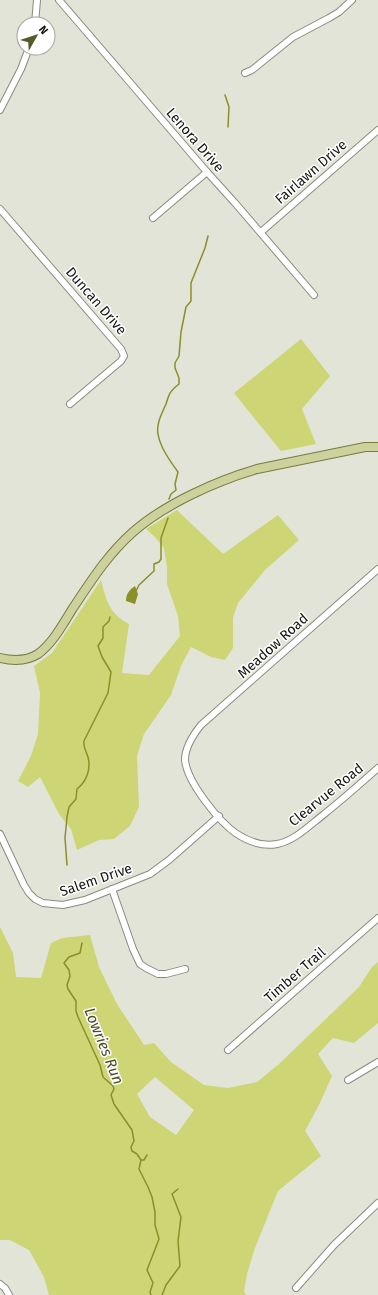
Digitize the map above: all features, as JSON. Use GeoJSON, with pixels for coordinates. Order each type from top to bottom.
{"type":"FeatureCollection","features":[{"type":"Feature","properties":{"kind":"main road"},"geometry":{"type":"LineString","coordinates":[[0,658],[13,660],[25,659],[42,650],[60,629],[94,577],[113,552],[132,533],[164,510],[211,487],[257,469],[365,447],[378,447]]}},
{"type":"Feature","properties":{"kind":"street"},"geometry":{"type":"LineString","coordinates":[[36,16],[37,0]]}},
{"type":"Feature","properties":{"kind":"street","name":"Lenora Drive"},"geometry":{"type":"LineString","coordinates":[[59,0],[314,295]]}},
{"type":"Feature","properties":{"kind":"street"},"geometry":{"type":"LineString","coordinates":[[245,73],[252,70],[293,37],[329,18],[352,0]]}},
{"type":"Feature","properties":{"kind":"street"},"geometry":{"type":"LineString","coordinates":[[0,110],[26,56]]}},
{"type":"Feature","properties":{"kind":"street","name":"Fairlawn Drive"},"geometry":{"type":"LineString","coordinates":[[261,232],[378,130]]}},
{"type":"Feature","properties":{"kind":"street"},"geometry":{"type":"LineString","coordinates":[[153,218],[207,172]]}},
{"type":"Feature","properties":{"kind":"street","name":"Duncan Drive"},"geometry":{"type":"LineString","coordinates":[[0,209],[122,349],[124,356],[121,361],[70,404]]}},
{"type":"Feature","properties":{"kind":"street","name":"Meadow Road"},"geometry":{"type":"LineString","coordinates":[[188,746],[196,731],[202,725],[378,569]]}},
{"type":"Feature","properties":{"kind":"street","name":"Clearvue Road"},"geometry":{"type":"LineString","coordinates":[[188,746],[185,760],[189,774],[201,795],[237,834],[257,843],[270,845],[283,843],[303,832],[378,768]]}},
{"type":"Feature","properties":{"kind":"street","name":"Salem Drive"},"geometry":{"type":"LineString","coordinates":[[0,834],[24,885],[35,899],[43,903],[56,905],[69,904],[112,889],[157,870],[219,816]]}},
{"type":"Feature","properties":{"kind":"street"},"geometry":{"type":"LineString","coordinates":[[112,889],[133,949],[140,964],[158,974],[166,974],[185,969]]}},
{"type":"Feature","properties":{"kind":"street","name":"Timber Trail"},"geometry":{"type":"LineString","coordinates":[[228,1050],[378,918]]}},
{"type":"Feature","properties":{"kind":"street"},"geometry":{"type":"LineString","coordinates":[[348,1080],[378,1062]]}},
{"type":"Feature","properties":{"kind":"street"},"geometry":{"type":"LineString","coordinates":[[296,1288],[334,1245],[378,1203]]}},
{"type":"Feature","properties":{"kind":"street"},"geometry":{"type":"LineString","coordinates":[[0,1284],[5,1288],[9,1295]]}},
{"type":"Feature","properties":{"kind":"green space"},"geometry":{"type":"Polygon","coordinates":[[[301,339],[330,376],[302,409],[316,444],[281,451],[234,393],[301,339]]]}},
{"type":"Feature","properties":{"kind":"green space"},"geometry":{"type":"Polygon","coordinates":[[[177,510],[223,554],[278,515],[299,540],[265,570],[238,603],[233,618],[233,648],[225,660],[211,657],[191,647],[181,666],[171,695],[144,734],[137,756],[139,807],[130,826],[114,839],[99,840],[77,850],[71,829],[59,814],[40,777],[28,787],[18,781],[31,756],[38,734],[40,693],[34,666],[52,653],[101,580],[109,605],[117,616],[129,624],[122,673],[149,675],[180,636],[178,616],[167,584],[167,567],[164,548],[146,529],[177,510]]]}},
{"type":"Feature","properties":{"kind":"green space"},"geometry":{"type":"Polygon","coordinates":[[[0,927],[13,953],[16,977],[41,978],[51,943],[62,938],[90,935],[99,967],[117,1004],[144,1045],[154,1043],[171,1062],[204,1085],[228,1088],[257,1082],[279,1064],[359,987],[372,967],[378,962],[378,1023],[354,1043],[333,1038],[318,1054],[332,1076],[305,1131],[321,1156],[278,1191],[255,1248],[247,1274],[244,1291],[246,1295],[49,1295],[44,1277],[29,1250],[10,1240],[0,1240],[0,927]],[[155,1077],[137,1094],[150,1117],[176,1135],[194,1110],[155,1077]]]}},
{"type":"Feature","properties":{"kind":"shaded area"},"geometry":{"type":"Polygon","coordinates":[[[135,586],[138,594],[135,604],[126,601],[128,592],[135,586]]]}},
{"type":"Feature","properties":{"kind":"waterway"},"geometry":{"type":"LineString","coordinates":[[225,95],[229,107],[228,127]]}},
{"type":"Feature","properties":{"kind":"waterway"},"geometry":{"type":"LineString","coordinates":[[169,499],[171,494],[176,490],[175,484],[178,472],[163,449],[158,434],[158,426],[169,395],[179,384],[175,363],[179,356],[181,332],[186,307],[191,301],[191,283],[205,248],[208,236]]}},
{"type":"Feature","properties":{"kind":"waterway","name":"Lowries Run"},"geometry":{"type":"LineString","coordinates":[[136,591],[139,585],[154,571],[154,564],[159,562],[161,559],[161,538],[168,518]]}},
{"type":"Feature","properties":{"kind":"waterway","name":"Lowries Run"},"geometry":{"type":"LineString","coordinates":[[67,865],[65,838],[69,807],[76,799],[77,789],[86,779],[89,766],[84,741],[108,693],[111,672],[102,657],[98,646],[103,638],[103,627],[109,621],[110,617]]}},
{"type":"Feature","properties":{"kind":"waterway","name":"Lowries Run"},"geometry":{"type":"LineString","coordinates":[[82,943],[80,953],[69,957],[64,963],[69,970],[70,976],[67,985],[68,989],[76,1001],[76,1011],[78,1017],[100,1065],[103,1077],[113,1086],[114,1089],[111,1095],[114,1104],[132,1130],[134,1141],[131,1147],[132,1151],[137,1154],[141,1160]]}},
{"type":"Feature","properties":{"kind":"waterway","name":"Lowries Run"},"geometry":{"type":"LineString","coordinates":[[141,1160],[144,1160],[147,1155]]}},
{"type":"Feature","properties":{"kind":"waterway","name":"Lowries Run"},"geometry":{"type":"LineString","coordinates":[[141,1160],[139,1169],[152,1197],[155,1212],[155,1225],[159,1239],[147,1270],[153,1283],[150,1292],[151,1295]]}},
{"type":"Feature","properties":{"kind":"waterway"},"geometry":{"type":"LineString","coordinates":[[162,1295],[166,1285],[180,1266],[178,1241],[181,1217],[172,1194],[178,1189]]}}]}
